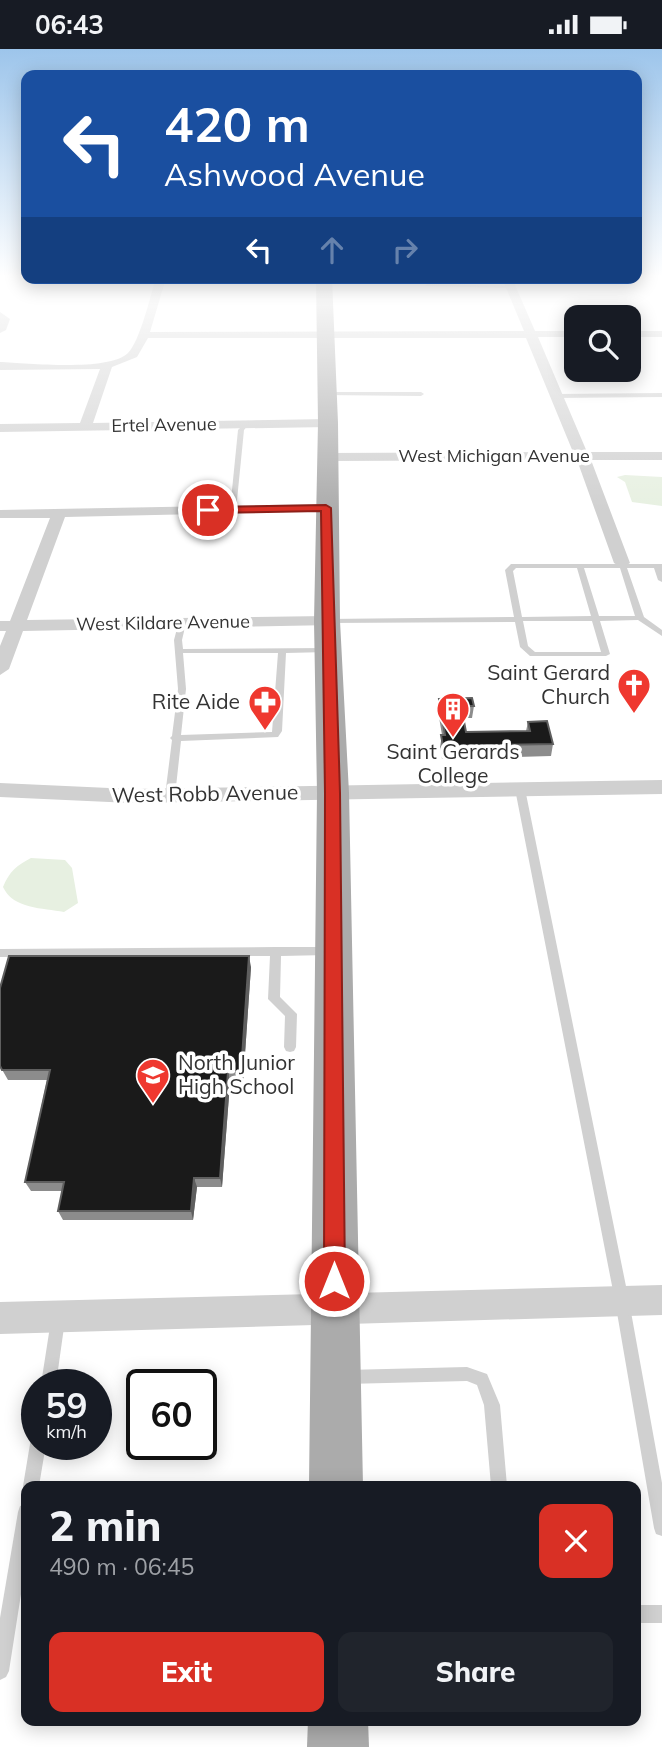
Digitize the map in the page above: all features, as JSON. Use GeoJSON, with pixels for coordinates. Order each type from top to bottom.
{"type":"FeatureCollection","features":[{"type":"Feature","properties":{"kind":"main road"},"geometry":{"type":"LineString","coordinates":[[327,354],[327,636],[333,793],[336,1481]]}},
{"type":"Feature","properties":{"kind":"main road"},"geometry":{"type":"LineString","coordinates":[[338,1726],[338,1747]]}},
{"type":"Feature","properties":{"kind":"street"},"geometry":{"type":"LineString","coordinates":[[0,366],[107,365],[133,354]]}},
{"type":"Feature","properties":{"kind":"street"},"geometry":{"type":"LineString","coordinates":[[537,354],[582,456],[622,564]]}},
{"type":"Feature","properties":{"kind":"street"},"geometry":{"type":"LineString","coordinates":[[85,427],[107,365]]}},
{"type":"Feature","properties":{"kind":"street","name":"Ertel Avenue"},"geometry":{"type":"LineString","coordinates":[[0,428],[246,424],[328,408]]}},
{"type":"Feature","properties":{"kind":"street","name":"West Michigan Avenue"},"geometry":{"type":"LineString","coordinates":[[327,457],[662,456]]}},
{"type":"Feature","properties":{"kind":"street"},"geometry":{"type":"LineString","coordinates":[[0,514],[326,508]]}},
{"type":"Feature","properties":{"kind":"street"},"geometry":{"type":"LineString","coordinates":[[0,669],[8,626],[59,513]]}},
{"type":"Feature","properties":{"kind":"street","name":"West Kildare Avenue"},"geometry":{"type":"LineString","coordinates":[[8,626],[182,623],[327,636]]}},
{"type":"Feature","properties":{"kind":"street","name":"West Robb Avenue"},"geometry":{"type":"LineString","coordinates":[[0,790],[101,796],[170,796],[662,787]]}},
{"type":"Feature","properties":{"kind":"street"},"geometry":{"type":"LineString","coordinates":[[0,1318],[662,1300]]}},
{"type":"Feature","properties":{"kind":"lane"},"geometry":{"type":"LineString","coordinates":[[328,408],[421,394]]}},
{"type":"Feature","properties":{"kind":"lane"},"geometry":{"type":"LineString","coordinates":[[555,396],[662,395]]}},
{"type":"Feature","properties":{"kind":"lane"},"geometry":{"type":"LineString","coordinates":[[233,510],[241,431],[246,424]]}},
{"type":"Feature","properties":{"kind":"lane"},"geometry":{"type":"LineString","coordinates":[[622,564],[640,618]]}},
{"type":"Feature","properties":{"kind":"lane"},"geometry":{"type":"LineString","coordinates":[[580,566],[606,654],[533,654],[524,647],[509,570],[514,566],[622,564],[659,566],[662,580]]}},
{"type":"Feature","properties":{"kind":"lane"},"geometry":{"type":"LineString","coordinates":[[179,651],[282,651],[327,636],[519,619],[640,618],[662,633]]}},
{"type":"Feature","properties":{"kind":"lane"},"geometry":{"type":"LineString","coordinates":[[170,796],[182,689],[179,651],[182,623]]}},
{"type":"Feature","properties":{"kind":"lane"},"geometry":{"type":"LineString","coordinates":[[175,738],[275,735],[278,731],[282,651]]}},
{"type":"Feature","properties":{"kind":"lane"},"geometry":{"type":"LineString","coordinates":[[520,789],[622,1301],[662,1528]]}},
{"type":"Feature","properties":{"kind":"lane"},"geometry":{"type":"LineString","coordinates":[[276,951],[274,999],[291,1014],[290,1047]]}},
{"type":"Feature","properties":{"kind":"lane"},"geometry":{"type":"LineString","coordinates":[[0,953],[333,951]]}},
{"type":"Feature","properties":{"kind":"lane"},"geometry":{"type":"LineString","coordinates":[[50,1369],[59,1317]]}},
{"type":"Feature","properties":{"kind":"lane"},"geometry":{"type":"LineString","coordinates":[[335,1377],[467,1374],[482,1379],[492,1405],[499,1481]]}},
{"type":"Feature","properties":{"kind":"lane"},"geometry":{"type":"LineString","coordinates":[[32,1481],[35,1460]]}},
{"type":"Feature","properties":{"kind":"lane"},"geometry":{"type":"LineString","coordinates":[[0,1671],[21,1543]]}},
{"type":"Feature","properties":{"kind":"lane"},"geometry":{"type":"LineString","coordinates":[[641,1614],[662,1614]]}},
{"type":"Feature","properties":{"kind":"green space"},"geometry":{"type":"Polygon","coordinates":[[[617,477],[662,477],[662,506],[632,502],[625,482],[617,477]]]}},
{"type":"Feature","properties":{"kind":"green space"},"geometry":{"type":"Polygon","coordinates":[[[31,858],[65,860],[72,868],[78,903],[64,912],[29,906],[14,900],[3,887],[11,873],[31,858]]]}},
{"type":"Feature","properties":{"kind":"building"},"geometry":{"type":"Polygon","coordinates":[[[472,698],[474,706],[461,706],[466,732],[530,731],[528,722],[547,721],[553,744],[443,746],[441,735],[445,735],[439,699],[472,698]]]}},
{"type":"Feature","properties":{"kind":"building"},"geometry":{"type":"Polygon","coordinates":[[[9,956],[249,956],[241,1072],[228,1072],[220,1178],[194,1178],[191,1211],[58,1211],[64,1182],[25,1182],[50,1070],[2,1070],[0,1066],[0,988],[9,956]]]}},
{"type":"Feature","properties":{"kind":"place","name":"Saint Gerard Church"},"geometry":{"type":"Point","coordinates":[634,715]}},
{"type":"Feature","properties":{"kind":"place","name":"Rite Aide"},"geometry":{"type":"Point","coordinates":[265,732]}},
{"type":"Feature","properties":{"kind":"place","name":"Saint Gerards College"},"geometry":{"type":"Point","coordinates":[453,739]}},
{"type":"Feature","properties":{"kind":"place","name":"North Junior High School"},"geometry":{"type":"Point","coordinates":[153,1105]}},
{"type":"Feature","properties":{"kind":"route"},"geometry":{"type":"LineString","coordinates":[[208,510],[326,508],[333,793],[334,1281]]}}]}
